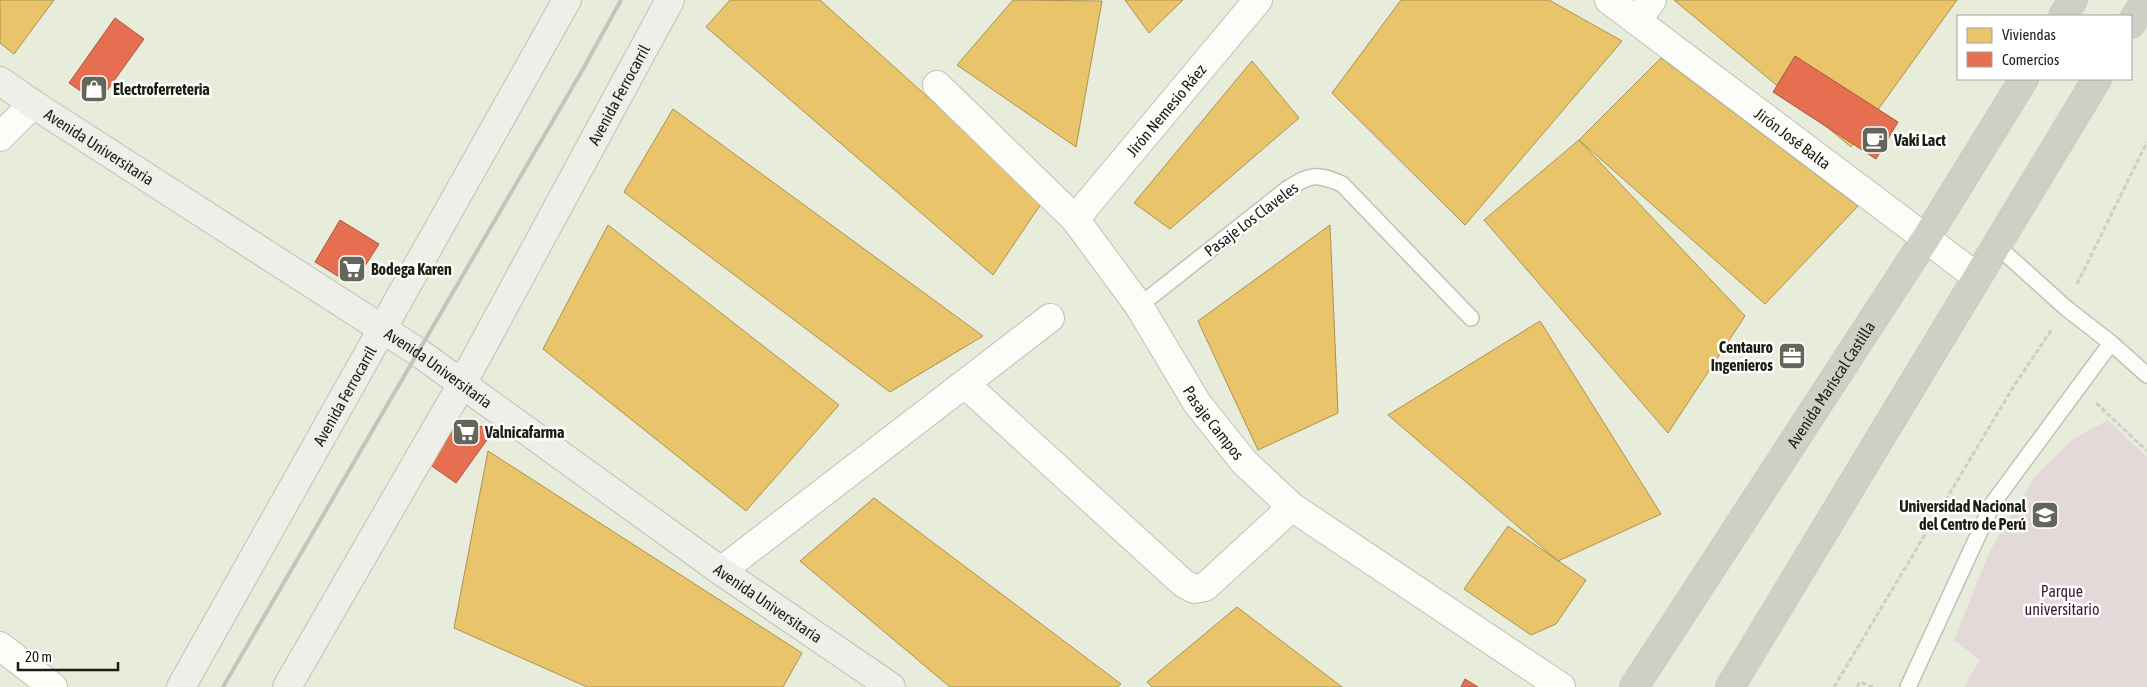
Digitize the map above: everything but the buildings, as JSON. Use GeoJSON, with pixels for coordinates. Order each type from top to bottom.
{"type":"FeatureCollection","features":[{"type":"Feature","properties":{"kind":"highway"},"geometry":{"type":"LineString","coordinates":[[2064,15],[2073,0]]}},
{"type":"Feature","properties":{"kind":"highway"},"geometry":{"type":"LineString","coordinates":[[2132,22],[2146,0]]}},
{"type":"Feature","properties":{"kind":"highway","name":"Avenida Mariscal Castilla"},"geometry":{"type":"LineString","coordinates":[[1634,687],[1926,238],[2023,80]]}},
{"type":"Feature","properties":{"kind":"highway"},"geometry":{"type":"LineString","coordinates":[[1730,687],[2096,80]]}},
{"type":"Feature","properties":{"kind":"street","name":"Avenida Ferrocarril"},"geometry":{"type":"LineString","coordinates":[[181,687],[568,0]]}},
{"type":"Feature","properties":{"kind":"street","name":"Avenida Ferrocarril"},"geometry":{"type":"LineString","coordinates":[[287,687],[462,384],[670,0]]}},
{"type":"Feature","properties":{"kind":"street","name":"Jirón Nemesio Ráez"},"geometry":{"type":"LineString","coordinates":[[1075,219],[1258,0]]}},
{"type":"Feature","properties":{"kind":"street","name":"Jirón José Balta"},"geometry":{"type":"LineString","coordinates":[[1610,0],[1645,10],[1926,238],[1977,277]]}},
{"type":"Feature","properties":{"kind":"street","name":"Avenida Universitaria"},"geometry":{"type":"LineString","coordinates":[[0,80],[32,104],[418,352],[721,571],[891,687]]}},
{"type":"Feature","properties":{"kind":"street","name":"Pasaje Campos"},"geometry":{"type":"LineString","coordinates":[[937,85],[1075,219],[1139,306],[1198,403],[1244,462],[1292,506],[1562,687]]}},
{"type":"Feature","properties":{"kind":"street"},"geometry":{"type":"LineString","coordinates":[[0,136],[32,104]]}},
{"type":"Feature","properties":{"kind":"street"},"geometry":{"type":"LineString","coordinates":[[721,571],[1050,318]]}},
{"type":"Feature","properties":{"kind":"street"},"geometry":{"type":"LineString","coordinates":[[965,384],[1184,584],[1194,589],[1205,588],[1292,506]]}},
{"type":"Feature","properties":{"kind":"street"},"geometry":{"type":"LineString","coordinates":[[0,646],[54,687]]}},
{"type":"Feature","properties":{"kind":"lane","name":"Pasaje Los Claveles"},"geometry":{"type":"LineString","coordinates":[[1139,306],[1287,189],[1304,179],[1322,176],[1342,184],[1471,318]]}},
{"type":"Feature","properties":{"kind":"lane"},"geometry":{"type":"LineString","coordinates":[[1996,245],[2066,308],[2111,343],[2147,375]]}},
{"type":"Feature","properties":{"kind":"lane"},"geometry":{"type":"LineString","coordinates":[[1908,687],[1993,503],[2111,343]]}},
{"type":"Feature","properties":{"kind":"path"},"geometry":{"type":"LineString","coordinates":[[1834,687],[2012,389],[2066,308],[2147,142]]}},
{"type":"Feature","properties":{"kind":"path"},"geometry":{"type":"LineString","coordinates":[[2079,387],[2147,450]]}},
{"type":"Feature","properties":{"kind":"path"},"geometry":{"type":"LineString","coordinates":[[1857,687],[1860,682],[1873,687]]}},
{"type":"Feature","properties":{"kind":"green space","name":"Parque universitario"},"geometry":{"type":"Polygon","coordinates":[[[2108,420],[2147,457],[2147,687],[1964,687],[1980,660],[1954,640],[1990,551],[2035,476],[2073,439],[2108,420]]]}},
{"type":"Feature","properties":{"kind":"railway"},"geometry":{"type":"LineString","coordinates":[[223,687],[583,69],[621,0]]}},
{"type":"Feature","properties":{"kind":"place","name":"Electroferreteria"},"geometry":{"type":"Point","coordinates":[94,89]}},
{"type":"Feature","properties":{"kind":"place","name":"Vaki Lact"},"geometry":{"type":"Point","coordinates":[1875,140]}},
{"type":"Feature","properties":{"kind":"place","name":"Bodega Karen"},"geometry":{"type":"Point","coordinates":[352,269]}},
{"type":"Feature","properties":{"kind":"place","name":"Centauro Ingenieros"},"geometry":{"type":"Point","coordinates":[1792,356]}},
{"type":"Feature","properties":{"kind":"place","name":"Valnicafarma"},"geometry":{"type":"Point","coordinates":[466,432]}},
{"type":"Feature","properties":{"kind":"place","name":"Universidad Nacional del Centro de Perú"},"geometry":{"type":"Point","coordinates":[2045,515]}}]}
